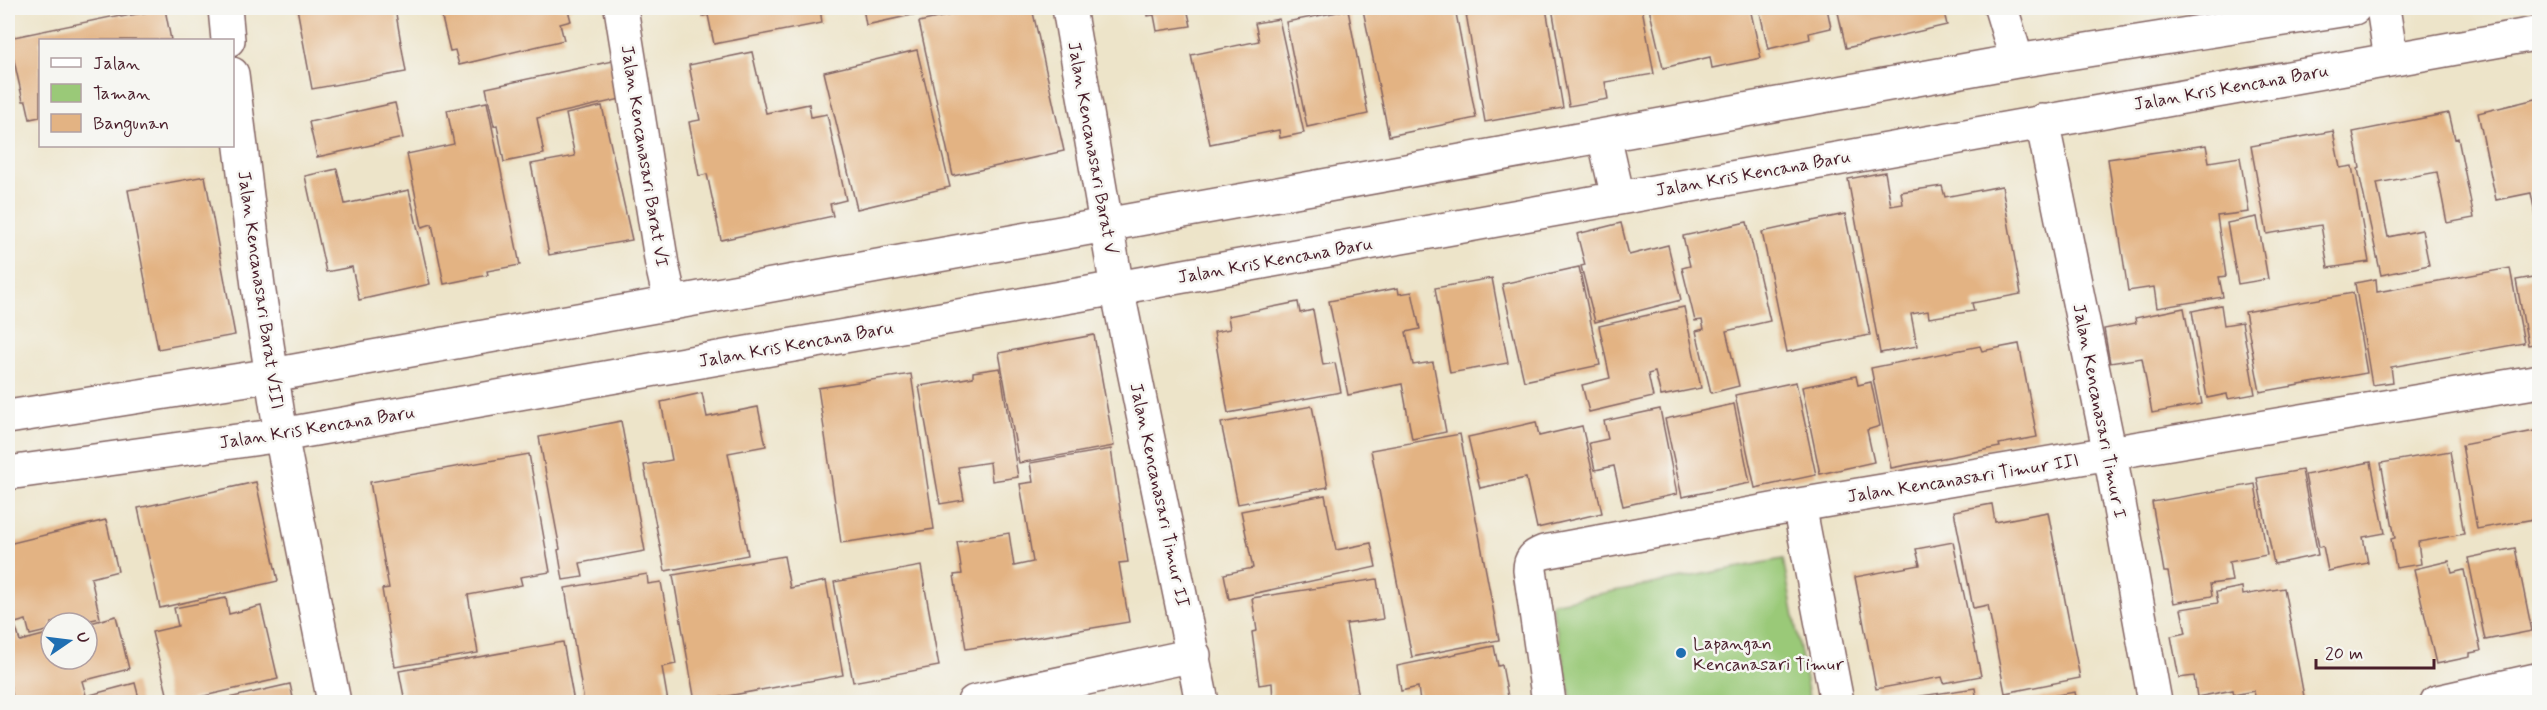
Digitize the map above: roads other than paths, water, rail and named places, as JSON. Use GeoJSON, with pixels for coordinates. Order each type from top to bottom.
{"type":"FeatureCollection","features":[{"type":"Feature","properties":{"kind":"street"},"geometry":{"type":"LineString","coordinates":[[225,8],[228,39]]}},
{"type":"Feature","properties":{"kind":"street","name":"Jalan Kencanasari Barat VI"},"geometry":{"type":"LineString","coordinates":[[621,8],[662,265],[671,304]]}},
{"type":"Feature","properties":{"kind":"street","name":"Jalan Kencanasari Barat V"},"geometry":{"type":"LineString","coordinates":[[1069,8],[1117,288]]}},
{"type":"Feature","properties":{"kind":"street"},"geometry":{"type":"LineString","coordinates":[[2001,8],[2017,61]]}},
{"type":"Feature","properties":{"kind":"street"},"geometry":{"type":"LineString","coordinates":[[8,417],[272,375],[2017,61],[2354,8]]}},
{"type":"Feature","properties":{"kind":"street"},"geometry":{"type":"LineString","coordinates":[[2383,8],[2391,59]]}},
{"type":"Feature","properties":{"kind":"street","name":"Jalan Kris Kencana Baru"},"geometry":{"type":"LineString","coordinates":[[8,473],[281,435],[2540,33]]}},
{"type":"Feature","properties":{"kind":"street","name":"Jalan Kencanasari Barat VIII"},"geometry":{"type":"LineString","coordinates":[[234,90],[258,286],[281,435],[334,702]]}},
{"type":"Feature","properties":{"kind":"street","name":"Jalan Kencanasari Timur I"},"geometry":{"type":"LineString","coordinates":[[2042,121],[2110,454],[2155,702]]}},
{"type":"Feature","properties":{"kind":"street"},"geometry":{"type":"LineString","coordinates":[[1604,136],[1618,198]]}},
{"type":"Feature","properties":{"kind":"street","name":"Jalan Kencanasari Timur II"},"geometry":{"type":"LineString","coordinates":[[1117,288],[1202,702]]}},
{"type":"Feature","properties":{"kind":"street","name":"Jalan Kencanasari Timur III"},"geometry":{"type":"LineString","coordinates":[[1549,702],[1530,570],[1530,562],[1537,554],[1799,506],[2540,381]]}},
{"type":"Feature","properties":{"kind":"street"},"geometry":{"type":"LineString","coordinates":[[1799,506],[1837,702]]}},
{"type":"Feature","properties":{"kind":"street"},"geometry":{"type":"LineString","coordinates":[[974,702],[1194,655]]}},
{"type":"Feature","properties":{"kind":"street"},"geometry":{"type":"LineString","coordinates":[[2439,702],[2540,679]]}},
{"type":"Feature","properties":{"kind":"place","name":"Lapangan Kencanasari Timur"},"geometry":{"type":"Point","coordinates":[1681,653]}}]}
